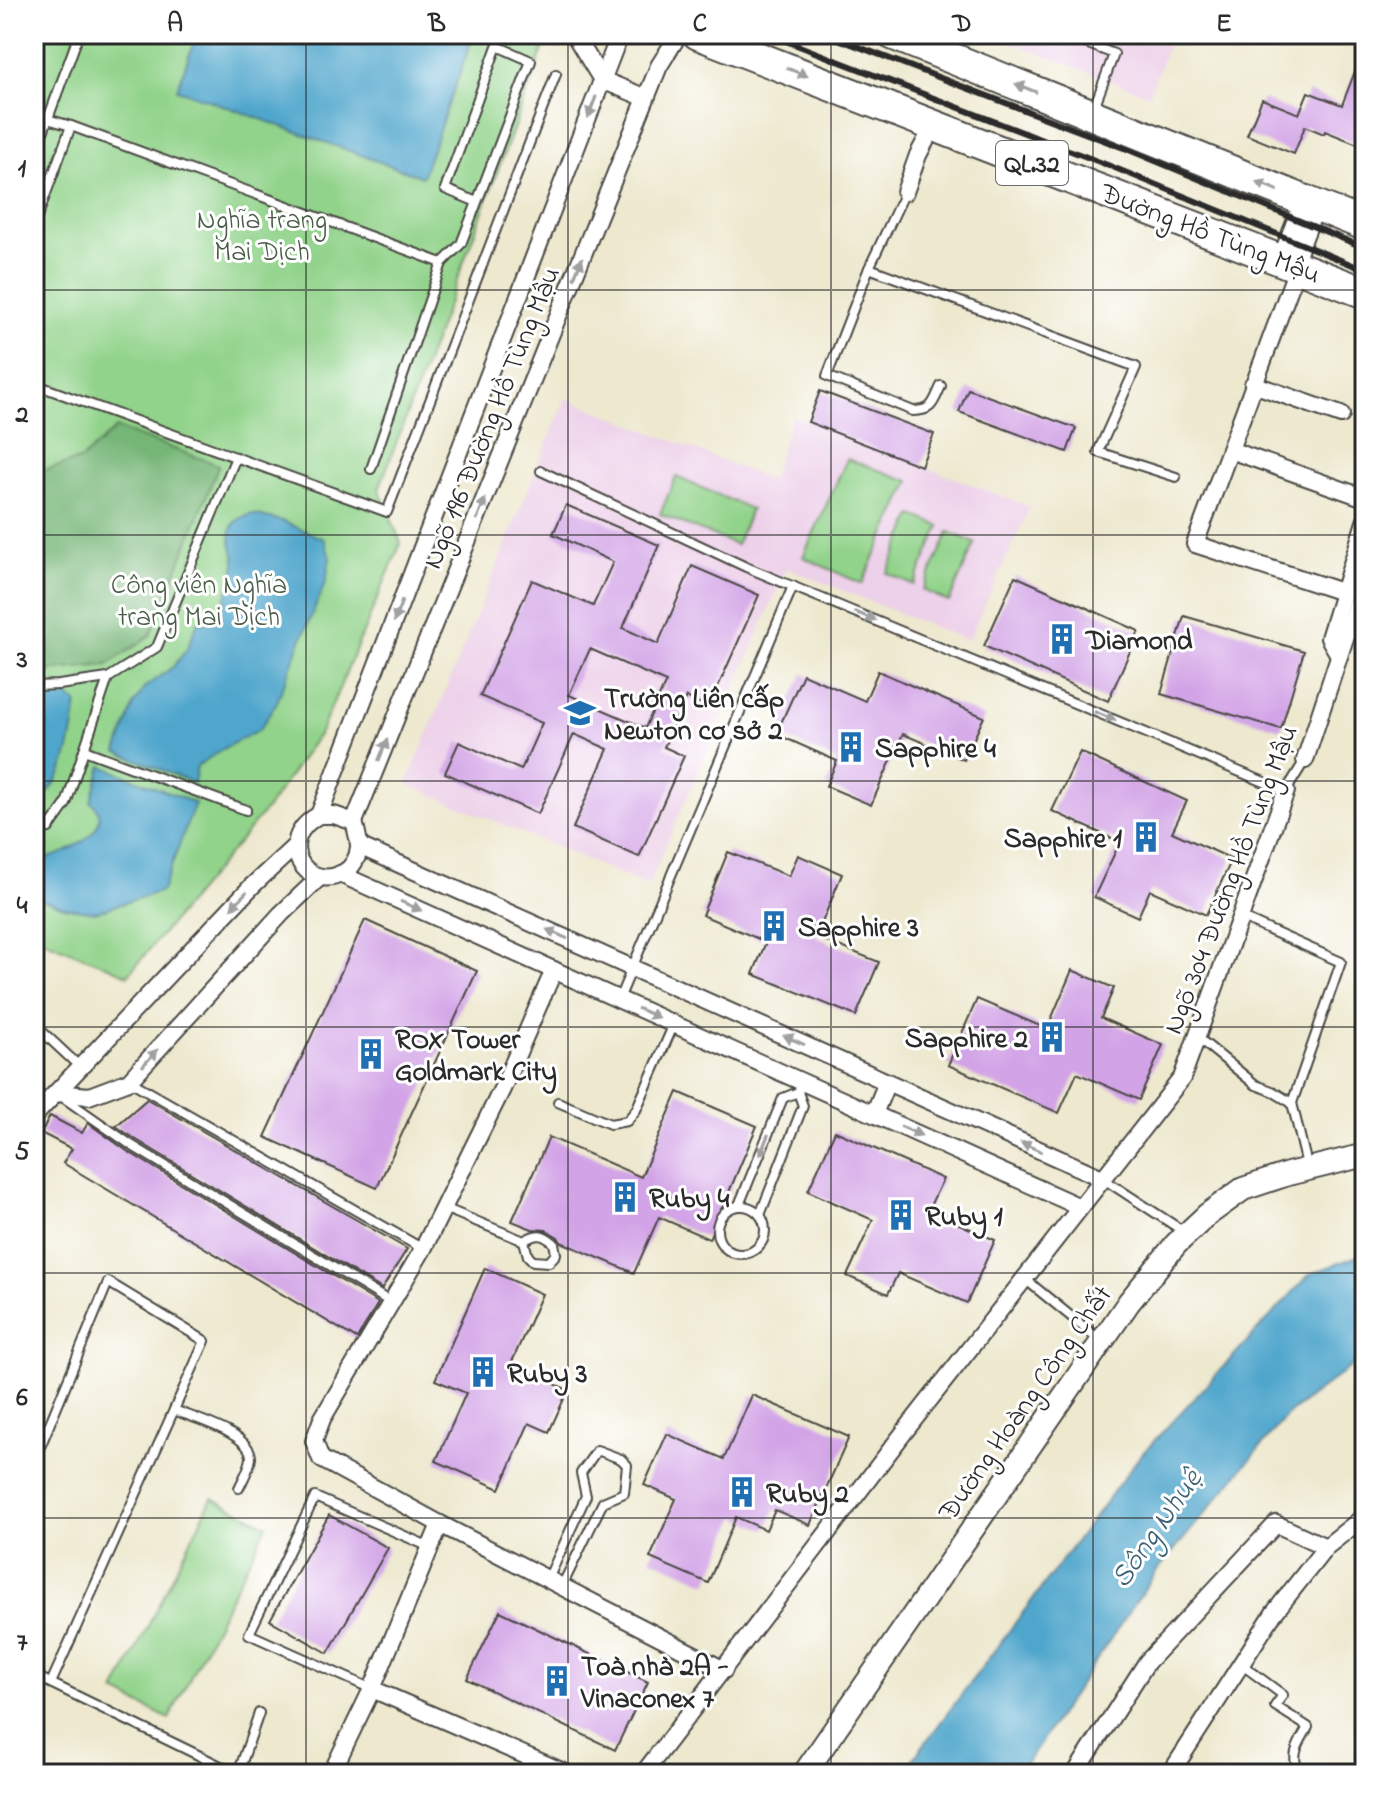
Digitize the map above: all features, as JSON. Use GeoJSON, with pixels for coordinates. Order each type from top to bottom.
{"type":"FeatureCollection","features":[{"type":"Feature","properties":{"kind":"highway","name":"Đường Hồ Tùng Mậu"},"geometry":{"type":"LineString","coordinates":[[698,34],[1365,293]]}},
{"type":"Feature","properties":{"kind":"highway","name":"QL.32"},"geometry":{"type":"LineString","coordinates":[[892,34],[1365,225]]}},
{"type":"Feature","properties":{"kind":"highway"},"geometry":{"type":"LineString","coordinates":[[1293,264],[1310,203]]}},
{"type":"Feature","properties":{"kind":"street"},"geometry":{"type":"LineString","coordinates":[[574,34],[602,80],[646,98]]}},
{"type":"Feature","properties":{"kind":"street","name":"Ngõ 196 Đường Hồ Tùng Mậu"},"geometry":{"type":"LineString","coordinates":[[319,815],[620,34]]}},
{"type":"Feature","properties":{"kind":"street","name":"Ngõ 196 Đường Hồ Tùng Mậu"},"geometry":{"type":"LineString","coordinates":[[354,822],[659,66],[679,34]]}},
{"type":"Feature","properties":{"kind":"street"},"geometry":{"type":"LineString","coordinates":[[905,192],[918,155],[934,125]]}},
{"type":"Feature","properties":{"kind":"street"},"geometry":{"type":"LineString","coordinates":[[1293,264],[1195,544],[1342,592]]}},
{"type":"Feature","properties":{"kind":"street"},"geometry":{"type":"LineString","coordinates":[[1253,384],[1341,415]]}},
{"type":"Feature","properties":{"kind":"street"},"geometry":{"type":"LineString","coordinates":[[1230,450],[1365,498]]}},
{"type":"Feature","properties":{"kind":"street"},"geometry":{"type":"LineString","coordinates":[[1339,655],[1329,638],[1365,522]]}},
{"type":"Feature","properties":{"kind":"street","name":"Ngõ 304 Đường Hồ Tùng Mậu"},"geometry":{"type":"LineString","coordinates":[[1305,760],[1364,583]]}},
{"type":"Feature","properties":{"kind":"street","name":"Ngõ 304 Đường Hồ Tùng Mậu"},"geometry":{"type":"LineString","coordinates":[[643,1774],[905,1431],[1182,1078],[1286,791]]}},
{"type":"Feature","properties":{"kind":"street"},"geometry":{"type":"LineString","coordinates":[[319,815],[334,815],[354,822],[359,846],[356,859],[347,870],[334,877],[320,877],[308,871],[299,860],[295,846],[298,833],[307,822],[319,815]]}},
{"type":"Feature","properties":{"kind":"street"},"geometry":{"type":"LineString","coordinates":[[34,1116],[253,885],[295,846]]}},
{"type":"Feature","properties":{"kind":"street"},"geometry":{"type":"LineString","coordinates":[[359,846],[1102,1178]]}},
{"type":"Feature","properties":{"kind":"street"},"geometry":{"type":"LineString","coordinates":[[340,874],[674,1024],[800,1087],[874,1114],[1080,1207]]}},
{"type":"Feature","properties":{"kind":"street"},"geometry":{"type":"LineString","coordinates":[[57,1093],[89,1096],[129,1081],[281,914],[320,877]]}},
{"type":"Feature","properties":{"kind":"street"},"geometry":{"type":"LineString","coordinates":[[554,970],[502,1089],[423,1249],[322,1419],[314,1441],[321,1459],[724,1670]]}},
{"type":"Feature","properties":{"kind":"street"},"geometry":{"type":"LineString","coordinates":[[874,1114],[887,1082]]}},
{"type":"Feature","properties":{"kind":"street","name":"Đường Hoàng Công Chất"},"geometry":{"type":"LineString","coordinates":[[804,1774],[1129,1302],[1176,1244],[1207,1215],[1243,1189],[1365,1155]]}},
{"type":"Feature","properties":{"kind":"street"},"geometry":{"type":"LineString","coordinates":[[1170,1774],[1274,1613],[1326,1547],[1365,1516]]}},
{"type":"Feature","properties":{"kind":"street"},"geometry":{"type":"LineString","coordinates":[[331,1774],[372,1689],[440,1524]]}},
{"type":"Feature","properties":{"kind":"street"},"geometry":{"type":"LineString","coordinates":[[1075,1774],[1147,1662],[1276,1524],[1326,1547]]}},
{"type":"Feature","properties":{"kind":"street"},"geometry":{"type":"LineString","coordinates":[[372,1689],[568,1774]]}},
{"type":"Feature","properties":{"kind":"lane"},"geometry":{"type":"LineString","coordinates":[[34,157],[79,34]]}},
{"type":"Feature","properties":{"kind":"lane"},"geometry":{"type":"LineString","coordinates":[[1062,34],[1114,54],[1091,114]]}},
{"type":"Feature","properties":{"kind":"lane"},"geometry":{"type":"LineString","coordinates":[[371,469],[442,263],[461,244],[531,61],[497,46],[445,189],[477,202]]}},
{"type":"Feature","properties":{"kind":"lane"},"geometry":{"type":"LineString","coordinates":[[34,384],[387,512],[556,74]]}},
{"type":"Feature","properties":{"kind":"lane"},"geometry":{"type":"LineString","coordinates":[[34,115],[442,263]]}},
{"type":"Feature","properties":{"kind":"lane"},"geometry":{"type":"LineString","coordinates":[[34,226],[71,126]]}},
{"type":"Feature","properties":{"kind":"lane"},"geometry":{"type":"LineString","coordinates":[[905,192],[869,268],[827,376],[913,411],[925,411],[932,406],[941,386]]}},
{"type":"Feature","properties":{"kind":"lane"},"geometry":{"type":"LineString","coordinates":[[869,268],[1136,367],[1098,452],[1176,477]]}},
{"type":"Feature","properties":{"kind":"lane"},"geometry":{"type":"LineString","coordinates":[[34,686],[108,678],[157,647],[236,457]]}},
{"type":"Feature","properties":{"kind":"lane"},"geometry":{"type":"LineString","coordinates":[[541,471],[746,567],[1286,791]]}},
{"type":"Feature","properties":{"kind":"lane"},"geometry":{"type":"LineString","coordinates":[[619,999],[793,586]]}},
{"type":"Feature","properties":{"kind":"lane"},"geometry":{"type":"LineString","coordinates":[[34,831],[49,828],[66,804],[108,678]]}},
{"type":"Feature","properties":{"kind":"lane"},"geometry":{"type":"LineString","coordinates":[[84,750],[246,810]]}},
{"type":"Feature","properties":{"kind":"lane","name":"Ngõ 304 Đường Hồ Tùng Mậu"},"geometry":{"type":"LineString","coordinates":[[1286,791],[1305,760]]}},
{"type":"Feature","properties":{"kind":"lane"},"geometry":{"type":"LineString","coordinates":[[1240,917],[1341,962],[1292,1103],[1308,1169]]}},
{"type":"Feature","properties":{"kind":"lane"},"geometry":{"type":"LineString","coordinates":[[34,1024],[80,1068]]}},
{"type":"Feature","properties":{"kind":"lane"},"geometry":{"type":"LineString","coordinates":[[558,1102],[610,1124],[627,1121],[636,1110],[674,1024]]}},
{"type":"Feature","properties":{"kind":"lane"},"geometry":{"type":"LineString","coordinates":[[1197,1037],[1256,1085],[1292,1103]]}},
{"type":"Feature","properties":{"kind":"lane"},"geometry":{"type":"LineString","coordinates":[[129,1081],[423,1249]]}},
{"type":"Feature","properties":{"kind":"lane"},"geometry":{"type":"LineString","coordinates":[[739,1205],[783,1098],[800,1087],[803,1106],[760,1215]]}},
{"type":"Feature","properties":{"kind":"lane"},"geometry":{"type":"LineString","coordinates":[[57,1093],[131,1145],[392,1303]]}},
{"type":"Feature","properties":{"kind":"lane"},"geometry":{"type":"LineString","coordinates":[[1102,1178],[1186,1234]]}},
{"type":"Feature","properties":{"kind":"lane"},"geometry":{"type":"LineString","coordinates":[[739,1205],[747,1206],[760,1215],[765,1230],[760,1245],[746,1253],[730,1251],[719,1240],[717,1225],[725,1211],[739,1205]]}},
{"type":"Feature","properties":{"kind":"lane"},"geometry":{"type":"LineString","coordinates":[[443,1208],[524,1241]]}},
{"type":"Feature","properties":{"kind":"lane"},"geometry":{"type":"LineString","coordinates":[[1024,1278],[1102,1342]]}},
{"type":"Feature","properties":{"kind":"lane"},"geometry":{"type":"LineString","coordinates":[[34,1462],[108,1282],[205,1341],[51,1683]]}},
{"type":"Feature","properties":{"kind":"lane"},"geometry":{"type":"LineString","coordinates":[[174,1410],[235,1435],[247,1444],[252,1455],[239,1488]]}},
{"type":"Feature","properties":{"kind":"lane"},"geometry":{"type":"LineString","coordinates":[[597,1450],[621,1459],[627,1465],[624,1493],[603,1502],[555,1583],[586,1496],[581,1473],[597,1450]]}},
{"type":"Feature","properties":{"kind":"lane"},"geometry":{"type":"LineString","coordinates":[[372,1689],[249,1634],[315,1497],[431,1547]]}},
{"type":"Feature","properties":{"kind":"lane"},"geometry":{"type":"LineString","coordinates":[[1241,1664],[1283,1695],[1275,1706],[1308,1727],[1295,1752],[1298,1774]]}},
{"type":"Feature","properties":{"kind":"lane"},"geometry":{"type":"LineString","coordinates":[[34,1675],[212,1769],[237,1774],[259,1713]]}},
{"type":"Feature","properties":{"kind":"shaded area"},"geometry":{"type":"Polygon","coordinates":[[[988,34],[1172,34],[1149,95],[988,34]]]}},
{"type":"Feature","properties":{"kind":"shaded area","name":"Trường Liên cấp Newton cơ sở 2"},"geometry":{"type":"Polygon","coordinates":[[[566,398],[771,480],[792,416],[1030,507],[968,641],[787,568],[648,886],[407,784],[566,398]]]}},
{"type":"Feature","properties":{"kind":"green space"},"geometry":{"type":"Polygon","coordinates":[[[34,34],[548,34],[379,489],[401,543],[322,729],[268,807],[128,975],[34,936],[34,34]]]}},
{"type":"Feature","properties":{"kind":"green space"},"geometry":{"type":"Polygon","coordinates":[[[116,428],[219,465],[150,636],[107,665],[34,672],[34,473],[82,459],[116,428]]]}},
{"type":"Feature","properties":{"kind":"green space"},"geometry":{"type":"Polygon","coordinates":[[[847,459],[910,481],[862,584],[803,557],[847,459]]]}},
{"type":"Feature","properties":{"kind":"green space"},"geometry":{"type":"Polygon","coordinates":[[[676,477],[751,509],[736,545],[660,514],[676,477]]]}},
{"type":"Feature","properties":{"kind":"green space"},"geometry":{"type":"Polygon","coordinates":[[[913,515],[940,526],[914,585],[887,573],[913,515]]]}},
{"type":"Feature","properties":{"kind":"green space"},"geometry":{"type":"Polygon","coordinates":[[[949,532],[975,543],[949,602],[923,590],[949,532]]]}},
{"type":"Feature","properties":{"kind":"green space"},"geometry":{"type":"Polygon","coordinates":[[[212,1498],[267,1525],[169,1719],[115,1692],[212,1498]]]}},
{"type":"Feature","properties":{"kind":"water"},"geometry":{"type":"Polygon","coordinates":[[[197,34],[474,34],[422,177],[177,89],[197,34]]]}},
{"type":"Feature","properties":{"kind":"water"},"geometry":{"type":"Polygon","coordinates":[[[253,514],[282,521],[324,539],[330,558],[326,581],[277,702],[260,729],[197,766],[194,783],[117,752],[134,704],[145,687],[173,667],[187,649],[198,622],[210,622],[218,616],[234,570],[230,537],[232,527],[238,520],[253,514]]]}},
{"type":"Feature","properties":{"kind":"water"},"geometry":{"type":"Polygon","coordinates":[[[65,694],[77,703],[69,749],[56,781],[34,803],[34,695],[65,694]]]}},
{"type":"Feature","properties":{"kind":"water"},"geometry":{"type":"Polygon","coordinates":[[[102,766],[195,803],[162,891],[95,912],[40,899],[35,861],[74,847],[94,830],[99,816],[91,802],[102,766]]]}},
{"type":"Feature","properties":{"kind":"water","name":"Sông Nhuệ"},"geometry":{"type":"Polygon","coordinates":[[[1365,1253],[1365,1356],[1288,1414],[1156,1572],[1019,1774],[902,1774],[1140,1456],[1310,1274],[1365,1253]]]}},
{"type":"Feature","properties":{"kind":"building"},"geometry":{"type":"Polygon","coordinates":[[[1364,48],[1365,147],[1305,126],[1294,154],[1247,135],[1262,99],[1299,114],[1308,92],[1342,105],[1364,48]]]}},
{"type":"Feature","properties":{"kind":"building"},"geometry":{"type":"Polygon","coordinates":[[[968,389],[1076,428],[1067,452],[959,412],[968,389]]]}},
{"type":"Feature","properties":{"kind":"building"},"geometry":{"type":"Polygon","coordinates":[[[820,391],[934,434],[921,466],[808,422],[820,391]]]}},
{"type":"Feature","properties":{"kind":"building"},"geometry":{"type":"Polygon","coordinates":[[[566,505],[659,545],[623,628],[658,644],[692,566],[759,595],[713,698],[710,697],[706,706],[686,697],[664,747],[684,756],[639,857],[573,828],[608,749],[574,734],[538,814],[445,773],[459,742],[521,770],[542,723],[480,696],[532,580],[593,606],[613,562],[553,534],[566,505]],[[590,649],[569,695],[645,728],[666,682],[590,649]]]}},
{"type":"Feature","properties":{"kind":"building","name":"Diamond"},"geometry":{"type":"Polygon","coordinates":[[[1015,576],[1139,631],[1108,701],[984,646],[1015,576]]]}},
{"type":"Feature","properties":{"kind":"building"},"geometry":{"type":"Polygon","coordinates":[[[1184,616],[1304,651],[1281,729],[1161,694],[1184,616]]]}},
{"type":"Feature","properties":{"kind":"building","name":"Sapphire 4"},"geometry":{"type":"Polygon","coordinates":[[[878,671],[984,717],[964,760],[903,734],[871,805],[826,786],[837,761],[776,734],[803,674],[865,701],[878,671]]]}},
{"type":"Feature","properties":{"kind":"building","name":"Sapphire 1"},"geometry":{"type":"Polygon","coordinates":[[[1080,752],[1187,801],[1172,832],[1232,859],[1206,915],[1150,890],[1138,917],[1094,897],[1120,842],[1052,811],[1080,752]]]}},
{"type":"Feature","properties":{"kind":"building","name":"Sapphire 3"},"geometry":{"type":"Polygon","coordinates":[[[728,852],[789,876],[798,855],[842,874],[816,937],[879,962],[856,1016],[753,974],[766,942],[702,915],[728,852]]]}},
{"type":"Feature","properties":{"kind":"building","name":"ROX Tower Goldmark City"},"geometry":{"type":"Polygon","coordinates":[[[365,920],[477,971],[377,1188],[265,1137],[365,920]]]}},
{"type":"Feature","properties":{"kind":"building","name":"Sapphire 2"},"geometry":{"type":"Polygon","coordinates":[[[1072,970],[1114,988],[1101,1018],[1163,1045],[1139,1100],[1077,1073],[1059,1113],[948,1065],[977,999],[1047,1029],[1072,970]]]}},
{"type":"Feature","properties":{"kind":"building","name":"Ruby 4"},"geometry":{"type":"Polygon","coordinates":[[[678,1092],[757,1126],[709,1239],[659,1217],[634,1273],[561,1242],[546,1230],[532,1229],[512,1221],[549,1137],[641,1177],[678,1092]]]}},
{"type":"Feature","properties":{"kind":"building"},"geometry":{"type":"Polygon","coordinates":[[[147,1099],[407,1249],[382,1289],[116,1126],[147,1099]]]}},
{"type":"Feature","properties":{"kind":"building"},"geometry":{"type":"Polygon","coordinates":[[[50,1116],[82,1133],[88,1123],[127,1151],[378,1303],[357,1339],[63,1163],[72,1149],[41,1133],[50,1116]]]}},
{"type":"Feature","properties":{"kind":"building","name":"Ruby 1"},"geometry":{"type":"Polygon","coordinates":[[[835,1131],[943,1179],[928,1210],[995,1240],[967,1303],[898,1273],[888,1294],[847,1276],[873,1220],[808,1191],[835,1131]]]}},
{"type":"Feature","properties":{"kind":"building","name":"Ruby 3"},"geometry":{"type":"Polygon","coordinates":[[[485,1268],[542,1294],[511,1364],[568,1390],[549,1432],[529,1423],[500,1489],[436,1461],[466,1393],[435,1380],[485,1268]]]}},
{"type":"Feature","properties":{"kind":"building","name":"Ruby 2"},"geometry":{"type":"Polygon","coordinates":[[[752,1395],[849,1437],[810,1525],[775,1510],[766,1530],[736,1517],[708,1583],[650,1558],[676,1499],[644,1485],[667,1434],[724,1459],[752,1395]]]}},
{"type":"Feature","properties":{"kind":"building"},"geometry":{"type":"Polygon","coordinates":[[[329,1515],[388,1548],[328,1653],[270,1620],[329,1515]]]}},
{"type":"Feature","properties":{"kind":"building","name":"Toà nhà 2A - Vinaconex 7"},"geometry":{"type":"Polygon","coordinates":[[[500,1611],[648,1682],[615,1750],[467,1679],[500,1611]]]}},
{"type":"Feature","properties":{"kind":"railway"},"geometry":{"type":"LineString","coordinates":[[768,34],[1110,166],[1365,270]]}},
{"type":"Feature","properties":{"kind":"railway"},"geometry":{"type":"LineString","coordinates":[[825,34],[1129,150],[1365,248]]}},
{"type":"Feature","properties":{"kind":"place","name":"Diamond"},"geometry":{"type":"Point","coordinates":[1062,639]}},
{"type":"Feature","properties":{"kind":"place","name":"Trường Liên cấp Newton cơ sở 2"},"geometry":{"type":"Point","coordinates":[580,713]}},
{"type":"Feature","properties":{"kind":"place","name":"Sapphire 4"},"geometry":{"type":"Point","coordinates":[851,747]}},
{"type":"Feature","properties":{"kind":"place","name":"Sapphire 1"},"geometry":{"type":"Point","coordinates":[1146,837]}},
{"type":"Feature","properties":{"kind":"place","name":"Sapphire 3"},"geometry":{"type":"Point","coordinates":[774,926]}},
{"type":"Feature","properties":{"kind":"place","name":"Sapphire 2"},"geometry":{"type":"Point","coordinates":[1052,1037]}},
{"type":"Feature","properties":{"kind":"place","name":"ROX Tower Goldmark City"},"geometry":{"type":"Point","coordinates":[371,1054]}},
{"type":"Feature","properties":{"kind":"place","name":"Ruby 4"},"geometry":{"type":"Point","coordinates":[625,1197]}},
{"type":"Feature","properties":{"kind":"place","name":"Ruby 1"},"geometry":{"type":"Point","coordinates":[901,1215]}},
{"type":"Feature","properties":{"kind":"place","name":"Ruby 3"},"geometry":{"type":"Point","coordinates":[483,1372]}},
{"type":"Feature","properties":{"kind":"place","name":"Ruby 2"},"geometry":{"type":"Point","coordinates":[742,1492]}},
{"type":"Feature","properties":{"kind":"place","name":"Toà nhà 2A - Vinaconex 7"},"geometry":{"type":"Point","coordinates":[557,1681]}},
{"type":"Feature","properties":{"kind":"park label","name":"Nghĩa trang Mai Dịch"},"geometry":{"type":"Point","coordinates":[262,234]}},
{"type":"Feature","properties":{"kind":"park label","name":"Công viên Nghĩa trang Mai Dịch"},"geometry":{"type":"Point","coordinates":[199,599]}}]}
